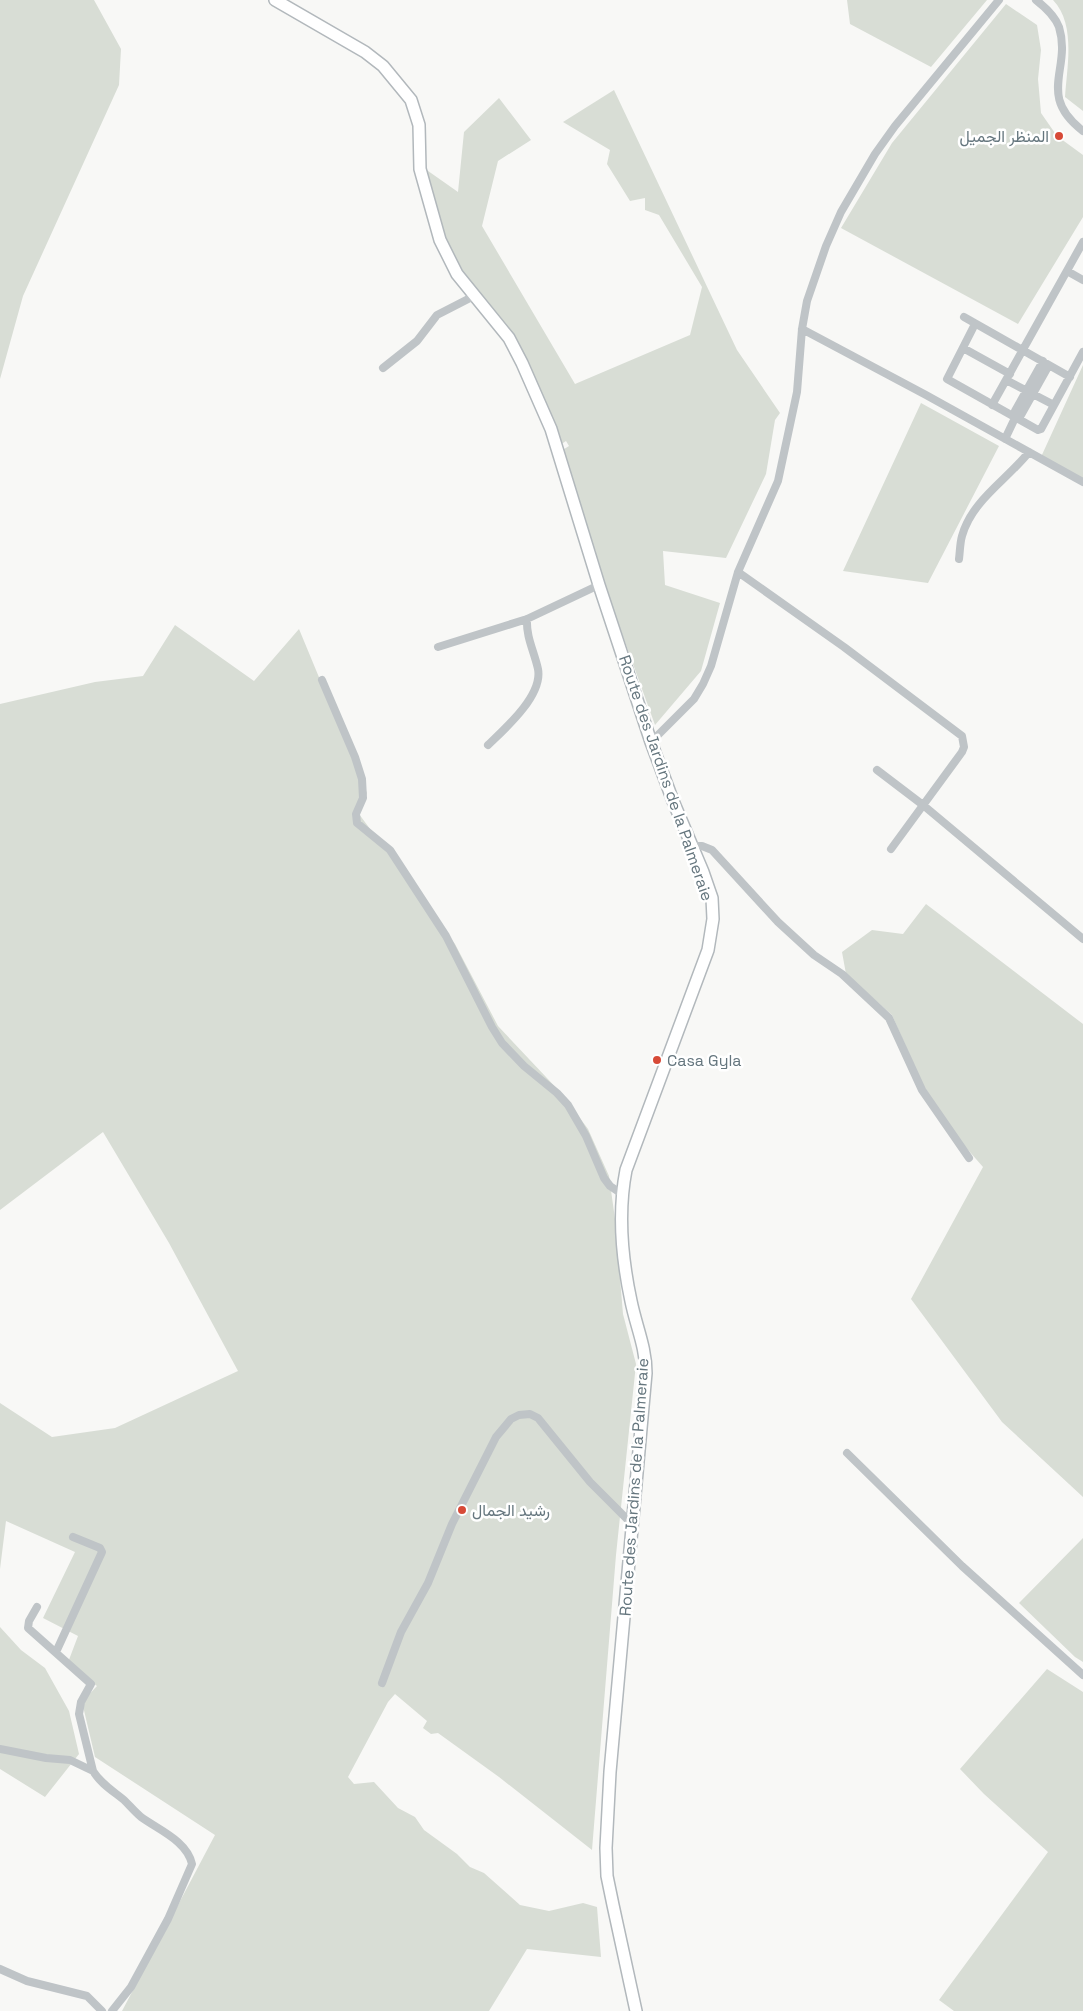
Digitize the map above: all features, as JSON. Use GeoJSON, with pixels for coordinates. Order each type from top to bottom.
{"type":"FeatureCollection","features":[{"type":"Feature","properties":{"kind":"street","name":"Route des Jardins de la Palmeraie"},"geometry":{"type":"LineString","coordinates":[[275,0],[365,52],[388,72],[411,100],[419,124],[420,169],[431,213],[450,263],[474,296],[509,338],[540,402],[551,429],[599,585],[651,742],[712,898],[713,919],[708,950],[626,1170],[622,1194],[624,1256],[628,1289],[646,1358],[610,1772],[606,1848],[613,1905],[636,2011]]}},
{"type":"Feature","properties":{"kind":"street"},"geometry":{"type":"LineString","coordinates":[[651,742],[694,699],[711,666],[738,572],[768,505],[783,461],[796,392],[802,330],[812,282],[841,212],[875,154],[895,126],[999,0]]}},
{"type":"Feature","properties":{"kind":"street"},"geometry":{"type":"LineString","coordinates":[[1036,0],[1052,15],[1058,26],[1060,54],[1057,87],[1060,103],[1067,116],[1083,130]]}},
{"type":"Feature","properties":{"kind":"street"},"geometry":{"type":"LineString","coordinates":[[992,405],[1083,242]]}},
{"type":"Feature","properties":{"kind":"street"},"geometry":{"type":"LineString","coordinates":[[1067,271],[1083,280]]}},
{"type":"Feature","properties":{"kind":"street"},"geometry":{"type":"LineString","coordinates":[[384,368],[417,341],[437,315],[474,296]]}},
{"type":"Feature","properties":{"kind":"street"},"geometry":{"type":"LineString","coordinates":[[964,317],[1070,376]]}},
{"type":"Feature","properties":{"kind":"street"},"geometry":{"type":"LineString","coordinates":[[976,324],[947,379],[1040,430],[1083,352]]}},
{"type":"Feature","properties":{"kind":"street"},"geometry":{"type":"LineString","coordinates":[[802,330],[1083,482]]}},
{"type":"Feature","properties":{"kind":"street"},"geometry":{"type":"LineString","coordinates":[[963,348],[1030,392],[1054,405]]}},
{"type":"Feature","properties":{"kind":"street"},"geometry":{"type":"LineString","coordinates":[[1005,439],[1015,418],[1021,415],[1030,392],[1046,363]]}},
{"type":"Feature","properties":{"kind":"street"},"geometry":{"type":"LineString","coordinates":[[959,559],[962,536],[978,504],[1012,472],[1029,452]]}},
{"type":"Feature","properties":{"kind":"street"},"geometry":{"type":"LineString","coordinates":[[738,572],[844,647],[962,736],[964,747],[962,752],[891,849]]}},
{"type":"Feature","properties":{"kind":"street"},"geometry":{"type":"LineString","coordinates":[[438,647],[527,619],[599,585]]}},
{"type":"Feature","properties":{"kind":"street"},"geometry":{"type":"LineString","coordinates":[[488,745],[511,723],[536,688],[539,680],[526,632],[527,619]]}},
{"type":"Feature","properties":{"kind":"street"},"geometry":{"type":"LineString","coordinates":[[322,680],[355,757],[362,779],[363,798],[356,814],[357,823],[390,850],[446,936],[502,1043],[524,1066],[557,1093],[568,1105],[586,1136],[604,1178],[610,1186],[622,1194]]}},
{"type":"Feature","properties":{"kind":"street"},"geometry":{"type":"LineString","coordinates":[[877,770],[923,805],[1083,939]]}},
{"type":"Feature","properties":{"kind":"street"},"geometry":{"type":"LineString","coordinates":[[692,846],[702,846],[712,850],[778,922],[814,955],[842,974],[883,1011],[897,1033],[922,1090],[969,1158]]}},
{"type":"Feature","properties":{"kind":"street"},"geometry":{"type":"LineString","coordinates":[[382,1683],[402,1632],[428,1583],[452,1524],[496,1437],[510,1419],[518,1415],[530,1414],[538,1418],[590,1482],[632,1524]]}},
{"type":"Feature","properties":{"kind":"street"},"geometry":{"type":"LineString","coordinates":[[847,1453],[969,1572],[1083,1675]]}},
{"type":"Feature","properties":{"kind":"street"},"geometry":{"type":"LineString","coordinates":[[56,1652],[102,1552],[100,1548],[73,1537]]}},
{"type":"Feature","properties":{"kind":"street"},"geometry":{"type":"LineString","coordinates":[[37,1607],[29,1620],[28,1628],[91,1684],[81,1702],[79,1714],[93,1771],[97,1778],[139,1815],[180,1844],[190,1856],[192,1864],[168,1919],[130,1987],[112,2011]]}},
{"type":"Feature","properties":{"kind":"street"},"geometry":{"type":"LineString","coordinates":[[0,1749],[46,1758],[70,1760],[93,1771]]}},
{"type":"Feature","properties":{"kind":"street"},"geometry":{"type":"LineString","coordinates":[[0,1968],[27,1981],[87,1996],[102,2011]]}},
{"type":"Feature","properties":{"kind":"shaded area"},"geometry":{"type":"Polygon","coordinates":[[[0,0],[94,0],[121,49],[119,85],[23,296],[0,379],[0,0]]]}},
{"type":"Feature","properties":{"kind":"shaded area"},"geometry":{"type":"Polygon","coordinates":[[[847,0],[987,0],[931,67],[850,24],[847,0]]]}},
{"type":"Feature","properties":{"kind":"shaded area"},"geometry":{"type":"Polygon","coordinates":[[[1053,0],[1083,0],[1083,111],[1065,97],[1068,59],[1067,33],[1065,21],[1053,0]]]}},
{"type":"Feature","properties":{"kind":"shaded area"},"geometry":{"type":"Polygon","coordinates":[[[1006,4],[1037,25],[1041,50],[1038,79],[1041,113],[1057,136],[1083,155],[1083,217],[1018,324],[841,228],[892,143],[1006,4]]]}},
{"type":"Feature","properties":{"kind":"shaded area"},"geometry":{"type":"Polygon","coordinates":[[[614,90],[737,350],[780,413],[775,420],[766,474],[726,558],[663,551],[665,585],[720,603],[701,671],[655,725],[594,556],[596,552],[574,499],[561,451],[569,446],[566,441],[560,445],[553,420],[546,410],[516,338],[452,261],[421,166],[458,192],[464,132],[499,98],[531,140],[498,161],[482,226],[575,384],[690,335],[702,287],[659,215],[645,210],[645,198],[630,201],[607,164],[610,150],[563,122],[614,90]]]}},
{"type":"Feature","properties":{"kind":"shaded area"},"geometry":{"type":"Polygon","coordinates":[[[1083,365],[1083,480],[1041,457],[1083,365]]]}},
{"type":"Feature","properties":{"kind":"shaded area"},"geometry":{"type":"Polygon","coordinates":[[[921,403],[999,446],[928,583],[843,571],[921,403]]]}},
{"type":"Feature","properties":{"kind":"shaded area"},"geometry":{"type":"Polygon","coordinates":[[[175,625],[254,681],[299,629],[367,793],[359,814],[455,944],[498,1026],[562,1094],[588,1129],[609,1176],[615,1219],[623,1314],[636,1364],[616,1555],[592,1850],[499,1777],[438,1733],[431,1734],[423,1728],[427,1721],[395,1694],[388,1702],[348,1777],[354,1784],[374,1782],[398,1808],[415,1817],[424,1830],[457,1854],[470,1867],[484,1873],[520,1905],[549,1911],[583,1903],[597,1907],[601,1957],[527,1949],[489,2011],[122,2011],[215,1835],[95,1757],[82,1702],[97,1686],[67,1665],[78,1636],[43,1618],[75,1552],[6,1521],[0,1569],[0,1403],[52,1437],[115,1428],[238,1371],[169,1243],[103,1132],[0,1210],[0,704],[95,682],[143,676],[175,625]]]}},
{"type":"Feature","properties":{"kind":"shaded area"},"geometry":{"type":"Polygon","coordinates":[[[926,904],[1083,1024],[1083,1497],[1002,1422],[911,1299],[983,1167],[955,1135],[923,1085],[892,1015],[846,974],[842,952],[872,930],[903,934],[926,904]]]}},
{"type":"Feature","properties":{"kind":"shaded area"},"geometry":{"type":"Polygon","coordinates":[[[1083,1538],[1083,1662],[1075,1657],[1019,1603],[1083,1538]]]}},
{"type":"Feature","properties":{"kind":"shaded area"},"geometry":{"type":"Polygon","coordinates":[[[0,1627],[21,1650],[45,1668],[69,1711],[79,1754],[45,1797],[0,1769],[0,1627]]]}},
{"type":"Feature","properties":{"kind":"shaded area"},"geometry":{"type":"Polygon","coordinates":[[[1047,1669],[1083,1692],[1083,2011],[954,2011],[939,2000],[1048,1852],[984,1794],[960,1769],[1047,1669]]]}},
{"type":"Feature","properties":{"kind":"place","name":"المنظر الجميل"},"geometry":{"type":"Point","coordinates":[1059,136]}},
{"type":"Feature","properties":{"kind":"place","name":"Casa Gyla"},"geometry":{"type":"Point","coordinates":[657,1060]}},
{"type":"Feature","properties":{"kind":"place","name":"رشيد الجمال"},"geometry":{"type":"Point","coordinates":[462,1510]}}]}
